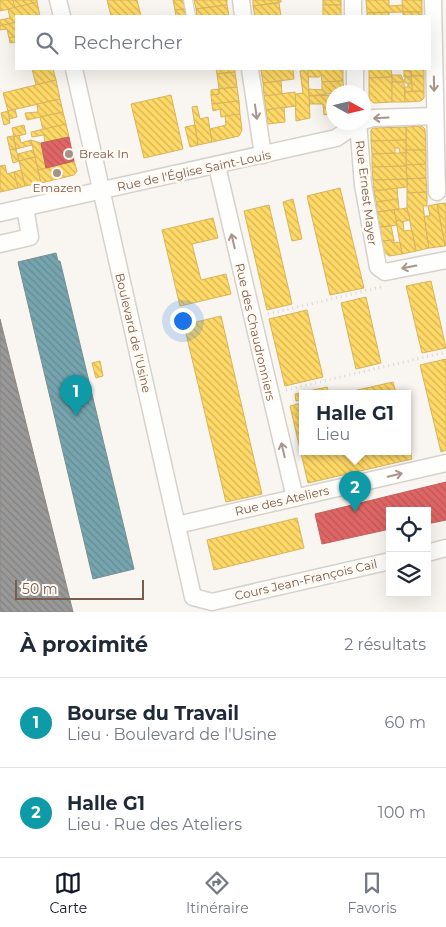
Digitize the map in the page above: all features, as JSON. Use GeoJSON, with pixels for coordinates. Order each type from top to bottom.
{"type":"FeatureCollection","features":[{"type":"Feature","properties":{"kind":"street"},"geometry":{"type":"LineString","coordinates":[[58,0],[62,15]]}},
{"type":"Feature","properties":{"kind":"street"},"geometry":{"type":"LineString","coordinates":[[241,0],[243,15]]}},
{"type":"Feature","properties":{"kind":"street"},"geometry":{"type":"LineString","coordinates":[[353,0],[353,15]]}},
{"type":"Feature","properties":{"kind":"street"},"geometry":{"type":"LineString","coordinates":[[433,0],[437,192]]}},
{"type":"Feature","properties":{"kind":"street","name":"Boulevard de l'Usine"},"geometry":{"type":"LineString","coordinates":[[74,70],[193,597]]}},
{"type":"Feature","properties":{"kind":"street"},"geometry":{"type":"LineString","coordinates":[[250,70],[263,156]]}},
{"type":"Feature","properties":{"kind":"street"},"geometry":{"type":"LineString","coordinates":[[354,70],[355,85]]}},
{"type":"Feature","properties":{"kind":"street"},"geometry":{"type":"LineString","coordinates":[[371,119],[435,116]]}},
{"type":"Feature","properties":{"kind":"street","name":"Rue de l'Église Saint-Louis"},"geometry":{"type":"LineString","coordinates":[[0,213],[263,156],[336,138],[348,130]]}},
{"type":"Feature","properties":{"kind":"street","name":"Rue Ernest Mayer"},"geometry":{"type":"LineString","coordinates":[[361,130],[364,185],[376,263],[385,272],[445,265]]}},
{"type":"Feature","properties":{"kind":"street","name":"Rue des Chaudronniers"},"geometry":{"type":"LineString","coordinates":[[217,166],[251,318],[295,498]]}},
{"type":"Feature","properties":{"kind":"street"},"geometry":{"type":"LineString","coordinates":[[0,244],[30,237],[25,207]]}},
{"type":"Feature","properties":{"kind":"street","name":"Rue des Ateliers"},"geometry":{"type":"LineString","coordinates":[[177,525],[446,463]]}},
{"type":"Feature","properties":{"kind":"street"},"geometry":{"type":"LineString","coordinates":[[431,552],[446,548]]}},
{"type":"Feature","properties":{"kind":"street","name":"Cours Jean-François Cail"},"geometry":{"type":"LineString","coordinates":[[193,597],[212,602],[386,562]]}},
{"type":"Feature","properties":{"kind":"lane"},"geometry":{"type":"LineString","coordinates":[[188,0],[191,15]]}},
{"type":"Feature","properties":{"kind":"path"},"geometry":{"type":"LineString","coordinates":[[251,318],[387,286]]}},
{"type":"Feature","properties":{"kind":"path"},"geometry":{"type":"LineString","coordinates":[[270,394],[446,352]]}},
{"type":"Feature","properties":{"kind":"building: Logements"},"geometry":{"type":"Polygon","coordinates":[[[0,0],[13,0],[15,8],[0,11],[0,0]]]}},
{"type":"Feature","properties":{"kind":"building: Logements"},"geometry":{"type":"Polygon","coordinates":[[[13,0],[37,0],[37,2],[15,8],[13,0]]]}},
{"type":"Feature","properties":{"kind":"building: Logements"},"geometry":{"type":"Polygon","coordinates":[[[107,0],[137,0],[141,15],[111,15],[107,0]]]}},
{"type":"Feature","properties":{"kind":"building: Logements"},"geometry":{"type":"Polygon","coordinates":[[[173,0],[184,0],[186,9],[175,10],[173,0]]]}},
{"type":"Feature","properties":{"kind":"building: Logements"},"geometry":{"type":"Polygon","coordinates":[[[194,0],[227,0],[227,5],[196,9],[194,0]]]}},
{"type":"Feature","properties":{"kind":"building: Logements"},"geometry":{"type":"Polygon","coordinates":[[[253,0],[281,0],[281,2],[253,6],[253,0]]]}},
{"type":"Feature","properties":{"kind":"building: Logements"},"geometry":{"type":"Polygon","coordinates":[[[323,0],[341,0],[341,5],[323,5],[323,0]]]}},
{"type":"Feature","properties":{"kind":"building: Logements"},"geometry":{"type":"Polygon","coordinates":[[[366,0],[389,0],[389,6],[403,5],[403,12],[367,13],[366,0]]]}},
{"type":"Feature","properties":{"kind":"building: Logements"},"geometry":{"type":"Polygon","coordinates":[[[402,0],[422,0],[422,12],[403,12],[402,0]]]}},
{"type":"Feature","properties":{"kind":"building: Logements"},"geometry":{"type":"Polygon","coordinates":[[[37,2],[40,15],[15,15],[15,22],[0,26],[0,20],[10,18],[8,9],[37,2]]]}},
{"type":"Feature","properties":{"kind":"building: Logements"},"geometry":{"type":"Polygon","coordinates":[[[279,3],[281,15],[255,15],[253,6],[279,3]]]}},
{"type":"Feature","properties":{"kind":"building: Logements"},"geometry":{"type":"Polygon","coordinates":[[[227,5],[229,15],[197,15],[196,9],[227,5]]]}},
{"type":"Feature","properties":{"kind":"building: Logements"},"geometry":{"type":"Polygon","coordinates":[[[323,5],[341,5],[341,15],[323,15],[323,5]]]}},
{"type":"Feature","properties":{"kind":"building: Logements"},"geometry":{"type":"Polygon","coordinates":[[[186,9],[187,15],[176,15],[175,10],[186,9]]]}},
{"type":"Feature","properties":{"kind":"building: Logements"},"geometry":{"type":"Polygon","coordinates":[[[389,12],[389,15],[367,15],[367,13],[389,12]]]}},
{"type":"Feature","properties":{"kind":"building: Logements"},"geometry":{"type":"Polygon","coordinates":[[[403,12],[422,12],[422,15],[403,15],[403,12]]]}},
{"type":"Feature","properties":{"kind":"building: Logements"},"geometry":{"type":"Polygon","coordinates":[[[15,22],[15,36],[9,38],[7,29],[0,30],[0,26],[15,22]]]}},
{"type":"Feature","properties":{"kind":"building: Logements"},"geometry":{"type":"Polygon","coordinates":[[[15,36],[15,42],[10,43],[9,38],[15,36]]]}},
{"type":"Feature","properties":{"kind":"building: Logements"},"geometry":{"type":"Polygon","coordinates":[[[32,70],[53,70],[56,80],[36,85],[32,70]]]}},
{"type":"Feature","properties":{"kind":"building: Logements"},"geometry":{"type":"Polygon","coordinates":[[[216,70],[235,70],[235,72],[217,74],[216,70]]]}},
{"type":"Feature","properties":{"kind":"building: Logements"},"geometry":{"type":"Polygon","coordinates":[[[261,70],[293,70],[294,79],[263,83],[261,70]]]}},
{"type":"Feature","properties":{"kind":"building: Logements"},"geometry":{"type":"Polygon","coordinates":[[[308,70],[310,118],[296,121],[295,94],[303,93],[300,71],[308,70]]]}},
{"type":"Feature","properties":{"kind":"building: Logements"},"geometry":{"type":"Polygon","coordinates":[[[308,70],[343,70],[343,81],[322,82],[321,75],[319,77],[308,77],[308,70]]]}},
{"type":"Feature","properties":{"kind":"building: Logements"},"geometry":{"type":"Polygon","coordinates":[[[369,70],[391,70],[392,77],[369,78],[369,70]]]}},
{"type":"Feature","properties":{"kind":"building: Logements"},"geometry":{"type":"Polygon","coordinates":[[[424,70],[424,76],[411,76],[411,71],[404,71],[424,70]]]}},
{"type":"Feature","properties":{"kind":"building: Logements"},"geometry":{"type":"Polygon","coordinates":[[[404,71],[411,71],[411,76],[404,77],[404,71]]]}},
{"type":"Feature","properties":{"kind":"building: Logements"},"geometry":{"type":"Polygon","coordinates":[[[235,72],[237,87],[219,89],[217,74],[235,72]]]}},
{"type":"Feature","properties":{"kind":"building: Logements"},"geometry":{"type":"Polygon","coordinates":[[[392,75],[401,75],[404,82],[392,82],[392,75]]]}},
{"type":"Feature","properties":{"kind":"building: Logements"},"geometry":{"type":"Polygon","coordinates":[[[408,76],[412,80],[408,84],[404,80],[408,76]]]}},
{"type":"Feature","properties":{"kind":"building: Logements"},"geometry":{"type":"Polygon","coordinates":[[[411,76],[424,76],[424,91],[412,91],[411,76]]]}},
{"type":"Feature","properties":{"kind":"building: Logements"},"geometry":{"type":"Polygon","coordinates":[[[392,77],[392,102],[374,103],[371,101],[369,78],[392,77]]]}},
{"type":"Feature","properties":{"kind":"building: Logements"},"geometry":{"type":"Polygon","coordinates":[[[56,80],[60,99],[8,111],[3,93],[56,80]]]}},
{"type":"Feature","properties":{"kind":"building: Logements"},"geometry":{"type":"Polygon","coordinates":[[[281,81],[282,94],[264,96],[263,83],[281,81]]]}},
{"type":"Feature","properties":{"kind":"building: Logements"},"geometry":{"type":"Polygon","coordinates":[[[343,81],[343,85],[326,85],[326,94],[309,96],[309,89],[322,90],[322,82],[343,81]]]}},
{"type":"Feature","properties":{"kind":"building: Logements"},"geometry":{"type":"Polygon","coordinates":[[[392,82],[404,82],[405,102],[392,102],[392,82]]]}},
{"type":"Feature","properties":{"kind":"building: Logements"},"geometry":{"type":"Polygon","coordinates":[[[408,84],[412,84],[412,91],[405,92],[405,87],[408,87],[408,84]]]}},
{"type":"Feature","properties":{"kind":"building: Logements"},"geometry":{"type":"Polygon","coordinates":[[[237,87],[239,101],[212,104],[211,95],[219,94],[219,89],[237,87]]]}},
{"type":"Feature","properties":{"kind":"building: Logements"},"geometry":{"type":"Polygon","coordinates":[[[219,89],[219,94],[211,95],[211,90],[219,89]]]}},
{"type":"Feature","properties":{"kind":"building: Logements"},"geometry":{"type":"Polygon","coordinates":[[[424,91],[424,98],[421,101],[405,102],[405,92],[424,91]]]}},
{"type":"Feature","properties":{"kind":"building: Logements"},"geometry":{"type":"Polygon","coordinates":[[[295,92],[296,106],[266,110],[264,96],[295,92]]]}},
{"type":"Feature","properties":{"kind":"building: Logements"},"geometry":{"type":"Polygon","coordinates":[[[171,95],[183,149],[144,158],[131,104],[171,95]]]}},
{"type":"Feature","properties":{"kind":"building: Logements"},"geometry":{"type":"Polygon","coordinates":[[[326,95],[326,115],[324,115],[323,104],[310,104],[309,96],[326,95]]]}},
{"type":"Feature","properties":{"kind":"building: Logements"},"geometry":{"type":"Polygon","coordinates":[[[60,99],[63,112],[27,120],[25,113],[38,112],[37,104],[60,99]]]}},
{"type":"Feature","properties":{"kind":"building: Logements"},"geometry":{"type":"Polygon","coordinates":[[[239,101],[240,114],[221,117],[220,109],[213,111],[212,104],[239,101]]]}},
{"type":"Feature","properties":{"kind":"building: Logements"},"geometry":{"type":"Polygon","coordinates":[[[197,106],[200,119],[208,117],[212,142],[198,145],[192,107],[197,106]]]}},
{"type":"Feature","properties":{"kind":"building: Logements"},"geometry":{"type":"Polygon","coordinates":[[[284,107],[285,122],[268,124],[266,110],[284,107]]]}},
{"type":"Feature","properties":{"kind":"building: Logements"},"geometry":{"type":"Polygon","coordinates":[[[15,109],[17,117],[9,119],[8,111],[15,109]]]}},
{"type":"Feature","properties":{"kind":"building: Logements"},"geometry":{"type":"Polygon","coordinates":[[[8,111],[10,123],[4,125],[1,113],[8,111]]]}},
{"type":"Feature","properties":{"kind":"building: Logements"},"geometry":{"type":"Polygon","coordinates":[[[63,112],[66,124],[43,130],[40,117],[63,112]]]}},
{"type":"Feature","properties":{"kind":"building: Logements"},"geometry":{"type":"Polygon","coordinates":[[[240,114],[242,130],[239,136],[212,142],[210,129],[226,125],[225,116],[240,114]]]}},
{"type":"Feature","properties":{"kind":"building: Logements"},"geometry":{"type":"Polygon","coordinates":[[[66,124],[69,137],[45,142],[44,135],[32,137],[31,132],[66,124]]]}},
{"type":"Feature","properties":{"kind":"building: Logements"},"geometry":{"type":"Polygon","coordinates":[[[24,125],[26,134],[14,137],[12,128],[24,125]]]}},
{"type":"Feature","properties":{"kind":"building: Logements"},"geometry":{"type":"Polygon","coordinates":[[[195,125],[198,145],[190,147],[185,127],[195,125]]]}},
{"type":"Feature","properties":{"kind":"building: Logements"},"geometry":{"type":"Polygon","coordinates":[[[422,126],[425,129],[426,150],[406,150],[406,127],[422,126]]]}},
{"type":"Feature","properties":{"kind":"building: Logements"},"geometry":{"type":"Polygon","coordinates":[[[406,127],[406,140],[371,141],[371,130],[373,128],[406,127]]]}},
{"type":"Feature","properties":{"kind":"building: Logements"},"geometry":{"type":"Polygon","coordinates":[[[19,135],[21,143],[31,140],[32,145],[16,149],[14,137],[19,135]]]}},
{"type":"Feature","properties":{"kind":"building: Logements"},"geometry":{"type":"Polygon","coordinates":[[[13,136],[16,149],[10,150],[7,137],[13,136]]]}},
{"type":"Feature","properties":{"kind":"building: Logements"},"geometry":{"type":"Polygon","coordinates":[[[31,140],[41,143],[46,168],[38,170],[31,140]]]}},
{"type":"Feature","properties":{"kind":"building: Logements"},"geometry":{"type":"Polygon","coordinates":[[[406,140],[406,153],[400,153],[399,148],[395,148],[395,153],[372,154],[371,141],[406,140]]]}},
{"type":"Feature","properties":{"kind":"building: Logements"},"geometry":{"type":"Polygon","coordinates":[[[16,149],[19,161],[13,163],[10,150],[16,149]]]}},
{"type":"Feature","properties":{"kind":"building: Logements"},"geometry":{"type":"Polygon","coordinates":[[[33,150],[35,157],[19,161],[18,154],[33,150]]]}},
{"type":"Feature","properties":{"kind":"building: Logements"},"geometry":{"type":"Polygon","coordinates":[[[406,150],[426,150],[426,164],[406,165],[406,150]]]}},
{"type":"Feature","properties":{"kind":"building: Logements"},"geometry":{"type":"Polygon","coordinates":[[[406,153],[406,166],[372,167],[372,154],[406,153]]]}},
{"type":"Feature","properties":{"kind":"building: Logements"},"geometry":{"type":"Polygon","coordinates":[[[35,157],[41,183],[25,186],[19,161],[35,157]]]}},
{"type":"Feature","properties":{"kind":"building: Logements","name":"Emazen"},"geometry":{"type":"Polygon","coordinates":[[[74,161],[77,171],[74,175],[41,183],[38,170],[74,161]]]}},
{"type":"Feature","properties":{"kind":"building: Logements"},"geometry":{"type":"Polygon","coordinates":[[[426,164],[426,178],[407,179],[406,165],[426,164]]]}},
{"type":"Feature","properties":{"kind":"building: Logements"},"geometry":{"type":"Polygon","coordinates":[[[5,165],[7,174],[14,172],[18,188],[0,192],[0,166],[5,165]]]}},
{"type":"Feature","properties":{"kind":"building: Logements"},"geometry":{"type":"Polygon","coordinates":[[[406,166],[407,179],[373,180],[372,167],[406,166]]]}},
{"type":"Feature","properties":{"kind":"building: Logements"},"geometry":{"type":"Polygon","coordinates":[[[21,170],[25,186],[18,188],[14,172],[21,170]]]}},
{"type":"Feature","properties":{"kind":"building: Logements"},"geometry":{"type":"Polygon","coordinates":[[[426,178],[427,192],[407,193],[407,179],[426,178]]]}},
{"type":"Feature","properties":{"kind":"building: Logements"},"geometry":{"type":"Polygon","coordinates":[[[407,179],[407,187],[374,191],[373,180],[407,179]]]}},
{"type":"Feature","properties":{"kind":"building: Logements"},"geometry":{"type":"Polygon","coordinates":[[[340,188],[364,288],[330,295],[307,196],[340,188]]]}},
{"type":"Feature","properties":{"kind":"building: Logements"},"geometry":{"type":"Polygon","coordinates":[[[397,188],[398,199],[376,202],[374,191],[397,188]]]}},
{"type":"Feature","properties":{"kind":"building: Logements"},"geometry":{"type":"Polygon","coordinates":[[[427,192],[427,206],[423,206],[429,248],[416,251],[407,208],[407,193],[427,192]]]}},
{"type":"Feature","properties":{"kind":"building: Logements"},"geometry":{"type":"Polygon","coordinates":[[[293,199],[302,239],[292,241],[283,202],[293,199]]]}},
{"type":"Feature","properties":{"kind":"building: Logements"},"geometry":{"type":"Polygon","coordinates":[[[398,199],[399,209],[377,212],[376,202],[398,199]]]}},
{"type":"Feature","properties":{"kind":"building: Logements"},"geometry":{"type":"Polygon","coordinates":[[[446,203],[446,245],[445,246],[437,204],[446,203]]]}},
{"type":"Feature","properties":{"kind":"building: Logements"},"geometry":{"type":"Polygon","coordinates":[[[437,204],[445,246],[429,248],[424,216],[430,216],[428,206],[437,204]]]}},
{"type":"Feature","properties":{"kind":"building: Logements"},"geometry":{"type":"Polygon","coordinates":[[[269,205],[292,304],[267,310],[244,211],[269,205]]]}},
{"type":"Feature","properties":{"kind":"building: Logements"},"geometry":{"type":"Polygon","coordinates":[[[407,208],[410,220],[396,221],[394,210],[407,208]]]}},
{"type":"Feature","properties":{"kind":"building: Logements"},"geometry":{"type":"Polygon","coordinates":[[[394,210],[397,225],[380,227],[377,212],[394,210]]]}},
{"type":"Feature","properties":{"kind":"building: Logements"},"geometry":{"type":"Polygon","coordinates":[[[213,218],[218,238],[192,244],[201,280],[226,274],[231,294],[180,306],[162,230],[213,218]]]}},
{"type":"Feature","properties":{"kind":"building: Logements"},"geometry":{"type":"Polygon","coordinates":[[[400,220],[403,222],[404,231],[412,230],[416,251],[402,254],[396,221],[400,220]]]}},
{"type":"Feature","properties":{"kind":"building: Logements"},"geometry":{"type":"Polygon","coordinates":[[[391,226],[394,240],[382,241],[380,227],[391,226]]]}},
{"type":"Feature","properties":{"kind":"building: Logements"},"geometry":{"type":"Polygon","coordinates":[[[394,240],[394,243],[400,242],[402,254],[389,256],[384,252],[382,241],[394,240]]]}},
{"type":"Feature","properties":{"kind":"building: Logements"},"geometry":{"type":"Polygon","coordinates":[[[431,281],[446,348],[422,353],[406,286],[431,281]]]}},
{"type":"Feature","properties":{"kind":"building: Logements"},"geometry":{"type":"Polygon","coordinates":[[[366,297],[381,363],[356,369],[341,303],[366,297]]]}},
{"type":"Feature","properties":{"kind":"building: Logements"},"geometry":{"type":"Polygon","coordinates":[[[307,310],[323,377],[285,386],[269,319],[307,310]]]}},
{"type":"Feature","properties":{"kind":"building: Logements"},"geometry":{"type":"Polygon","coordinates":[[[221,316],[262,494],[226,502],[184,325],[221,316]]]}},
{"type":"Feature","properties":{"kind":"building: Logements"},"geometry":{"type":"Polygon","coordinates":[[[446,359],[446,450],[441,452],[420,365],[446,359]]]}},
{"type":"Feature","properties":{"kind":"building: Logements"},"geometry":{"type":"Polygon","coordinates":[[[100,361],[103,376],[96,378],[92,363],[100,361]]]}},
{"type":"Feature","properties":{"kind":"building: Logements"},"geometry":{"type":"Polygon","coordinates":[[[393,382],[395,390],[357,390],[393,382]]]}},
{"type":"Feature","properties":{"kind":"building: Logements"},"geometry":{"type":"Polygon","coordinates":[[[327,387],[328,390],[313,390],[327,387]]]}},
{"type":"Feature","properties":{"kind":"building: Logements"},"geometry":{"type":"Polygon","coordinates":[[[299,393],[299,400],[296,401],[295,394],[299,393]]]}},
{"type":"Feature","properties":{"kind":"building: Logements"},"geometry":{"type":"Polygon","coordinates":[[[299,404],[299,444],[290,406],[299,404]]]}},
{"type":"Feature","properties":{"kind":"building: Logements"},"geometry":{"type":"Polygon","coordinates":[[[411,454],[412,459],[308,483],[301,455],[411,454]]]}},
{"type":"Feature","properties":{"kind":"building: Logements"},"geometry":{"type":"Polygon","coordinates":[[[297,518],[304,548],[214,570],[207,540],[297,518]]]}},
{"type":"Feature","properties":{"kind":"building: Commerces"},"geometry":{"type":"Polygon","coordinates":[[[69,137],[74,161],[46,168],[41,143],[69,137]]]}},
{"type":"Feature","properties":{"kind":"building: Commerces"},"geometry":{"type":"Polygon","coordinates":[[[446,482],[446,520],[431,523],[431,507],[386,507],[386,530],[322,544],[315,514],[446,482]]]}},
{"type":"Feature","properties":{"kind":"building: Public"},"geometry":{"type":"Polygon","coordinates":[[[56,253],[58,261],[60,261],[134,569],[93,579],[18,262],[56,253]]]}},
{"type":"Feature","properties":{"kind":"building: Industrie"},"geometry":{"type":"Polygon","coordinates":[[[0,319],[73,612],[0,612],[0,319]]]}},
{"type":"Feature","properties":{"kind":"place","name":"Break In"},"geometry":{"type":"Point","coordinates":[69,154]}},
{"type":"Feature","properties":{"kind":"place","name":"Emazen"},"geometry":{"type":"Point","coordinates":[57,173]}},
{"type":"Feature","properties":{"kind":"place","name":"Bourse du Travail"},"geometry":{"type":"Point","coordinates":[76,416]}},
{"type":"Feature","properties":{"kind":"place","name":"Halle G1"},"geometry":{"type":"Point","coordinates":[355,512]}}]}
